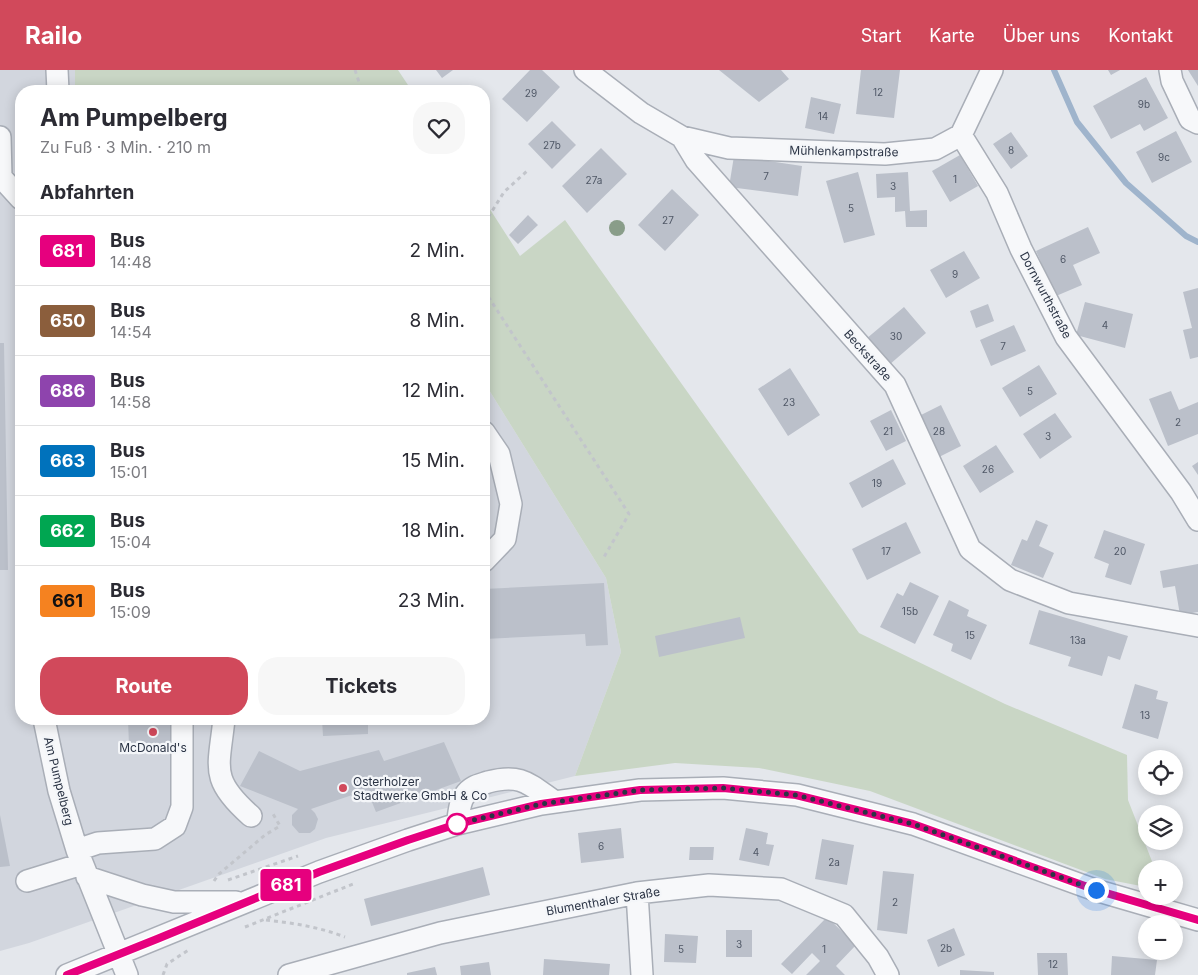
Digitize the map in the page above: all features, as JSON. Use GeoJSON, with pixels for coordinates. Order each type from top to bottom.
{"type":"FeatureCollection","features":[{"type":"Feature","properties":{"kind":"street"},"geometry":{"type":"LineString","coordinates":[[57,70],[58,85]]}},
{"type":"Feature","properties":{"kind":"street","name":"Beckstraße"},"geometry":{"type":"LineString","coordinates":[[585,70],[641,113],[682,137],[696,160],[895,385],[970,549],[1010,580],[1069,603],[1198,626]]}},
{"type":"Feature","properties":{"kind":"street"},"geometry":{"type":"LineString","coordinates":[[961,135],[992,70]]}},
{"type":"Feature","properties":{"kind":"street"},"geometry":{"type":"LineString","coordinates":[[1170,70],[1172,81],[1190,119],[1198,123]]}},
{"type":"Feature","properties":{"kind":"street","name":"Mühlenkampstraße"},"geometry":{"type":"LineString","coordinates":[[682,137],[729,148],[885,154],[935,149],[961,135]]}},
{"type":"Feature","properties":{"kind":"street","name":"Dornwurthstraße"},"geometry":{"type":"LineString","coordinates":[[961,135],[998,192],[1021,249],[1066,337],[1181,492],[1198,520]]}},
{"type":"Feature","properties":{"kind":"street"},"geometry":{"type":"LineString","coordinates":[[0,137],[1,177],[15,192]]}},
{"type":"Feature","properties":{"kind":"street"},"geometry":{"type":"LineString","coordinates":[[490,441],[499,454],[511,504],[505,539],[490,555]]}},
{"type":"Feature","properties":{"kind":"street","name":"Am Pumpelberg"},"geometry":{"type":"LineString","coordinates":[[45,725],[59,791],[82,864],[127,975]]}},
{"type":"Feature","properties":{"kind":"street"},"geometry":{"type":"LineString","coordinates":[[27,881],[82,864],[98,843],[155,839],[174,826],[182,807],[182,725]]}},
{"type":"Feature","properties":{"kind":"street"},"geometry":{"type":"LineString","coordinates":[[223,725],[218,754],[218,766],[222,783],[238,805],[251,816]]}},
{"type":"Feature","properties":{"kind":"street"},"geometry":{"type":"LineString","coordinates":[[457,824],[463,796],[472,787],[493,781],[510,778],[525,781],[555,802]]}},
{"type":"Feature","properties":{"kind":"street"},"geometry":{"type":"LineString","coordinates":[[67,975],[319,872],[457,824],[541,804],[640,790],[723,788],[796,795],[913,824],[1096,890],[1198,920]]}},
{"type":"Feature","properties":{"kind":"street"},"geometry":{"type":"LineString","coordinates":[[82,864],[142,895],[174,902],[246,902]]}},
{"type":"Feature","properties":{"kind":"street","name":"Blumenthaler Straße"},"geometry":{"type":"LineString","coordinates":[[290,975],[440,933],[636,893],[709,885],[781,889],[844,916],[878,957],[888,975]]}},
{"type":"Feature","properties":{"kind":"street"},"geometry":{"type":"LineString","coordinates":[[636,893],[642,975]]}},
{"type":"Feature","properties":{"kind":"path"},"geometry":{"type":"LineString","coordinates":[[355,70],[360,85]]}},
{"type":"Feature","properties":{"kind":"path"},"geometry":{"type":"LineString","coordinates":[[490,214],[504,192],[527,171]]}},
{"type":"Feature","properties":{"kind":"path"},"geometry":{"type":"LineString","coordinates":[[490,299],[629,514],[604,557]]}},
{"type":"Feature","properties":{"kind":"path"},"geometry":{"type":"LineString","coordinates":[[251,816],[264,809],[273,812],[280,826],[265,835],[219,874],[211,886],[301,855]]}},
{"type":"Feature","properties":{"kind":"path"},"geometry":{"type":"LineString","coordinates":[[238,930],[357,882]]}},
{"type":"Feature","properties":{"kind":"path"},"geometry":{"type":"LineString","coordinates":[[264,920],[327,930],[378,950]]}},
{"type":"Feature","properties":{"kind":"path"},"geometry":{"type":"LineString","coordinates":[[163,975],[167,964],[194,946]]}},
{"type":"Feature","properties":{"kind":"shaded area"},"geometry":{"type":"Polygon","coordinates":[[[0,70],[75,70],[75,85],[15,85],[15,725],[490,725],[490,392],[606,578],[621,652],[575,776],[326,838],[29,943],[0,951],[0,70]]]}},
{"type":"Feature","properties":{"kind":"green space"},"geometry":{"type":"Polygon","coordinates":[[[75,70],[398,70],[408,85],[75,85],[75,70]]]}},
{"type":"Feature","properties":{"kind":"green space"},"geometry":{"type":"Polygon","coordinates":[[[490,209],[520,256],[565,220],[859,633],[1005,704],[1127,755],[1128,800],[1138,826],[1138,850],[1148,850],[1151,860],[1138,860],[1138,885],[1105,879],[870,791],[759,768],[675,763],[575,776],[621,652],[606,578],[490,392],[490,209]]]}},
{"type":"Feature","properties":{"kind":"building"},"geometry":{"type":"Polygon","coordinates":[[[436,70],[453,70],[442,78],[436,70]]]}},
{"type":"Feature","properties":{"kind":"building"},"geometry":{"type":"Polygon","coordinates":[[[530,70],[542,70],[560,87],[527,122],[502,99],[530,70]]]}},
{"type":"Feature","properties":{"kind":"building"},"geometry":{"type":"Polygon","coordinates":[[[719,70],[781,70],[789,79],[759,102],[719,70]]]}},
{"type":"Feature","properties":{"kind":"building"},"geometry":{"type":"Polygon","coordinates":[[[861,70],[900,70],[894,118],[856,114],[861,70]]]}},
{"type":"Feature","properties":{"kind":"building"},"geometry":{"type":"Polygon","coordinates":[[[1108,70],[1120,70],[1111,75],[1108,70]]]}},
{"type":"Feature","properties":{"kind":"building"},"geometry":{"type":"Polygon","coordinates":[[[1188,70],[1198,70],[1198,86],[1188,70]]]}},
{"type":"Feature","properties":{"kind":"building"},"geometry":{"type":"Polygon","coordinates":[[[1146,77],[1168,118],[1144,131],[1140,124],[1111,139],[1093,106],[1146,77]]]}},
{"type":"Feature","properties":{"kind":"building"},"geometry":{"type":"Polygon","coordinates":[[[811,97],[841,104],[834,134],[805,128],[811,97]]]}},
{"type":"Feature","properties":{"kind":"building"},"geometry":{"type":"Polygon","coordinates":[[[552,121],[576,145],[552,169],[528,144],[552,121]]]}},
{"type":"Feature","properties":{"kind":"building"},"geometry":{"type":"Polygon","coordinates":[[[1176,131],[1192,162],[1152,183],[1136,152],[1176,131]]]}},
{"type":"Feature","properties":{"kind":"building"},"geometry":{"type":"Polygon","coordinates":[[[1011,132],[1028,156],[1011,169],[993,144],[1011,132]]]}},
{"type":"Feature","properties":{"kind":"building"},"geometry":{"type":"Polygon","coordinates":[[[601,148],[627,174],[587,213],[562,186],[601,148]]]}},
{"type":"Feature","properties":{"kind":"building"},"geometry":{"type":"Polygon","coordinates":[[[960,155],[978,186],[950,202],[932,171],[960,155]]]}},
{"type":"Feature","properties":{"kind":"building"},"geometry":{"type":"Polygon","coordinates":[[[734,156],[802,166],[798,196],[729,187],[734,156]]]}},
{"type":"Feature","properties":{"kind":"building"},"geometry":{"type":"Polygon","coordinates":[[[858,172],[875,235],[844,243],[826,181],[858,172]]]}},
{"type":"Feature","properties":{"kind":"building"},"geometry":{"type":"Polygon","coordinates":[[[908,172],[910,211],[927,210],[927,227],[906,227],[905,211],[895,212],[895,197],[877,198],[876,174],[908,172]]]}},
{"type":"Feature","properties":{"kind":"building"},"geometry":{"type":"Polygon","coordinates":[[[672,189],[699,215],[665,251],[638,225],[672,189]]]}},
{"type":"Feature","properties":{"kind":"building"},"geometry":{"type":"Polygon","coordinates":[[[528,215],[538,225],[518,244],[509,235],[528,215]]]}},
{"type":"Feature","properties":{"kind":"building"},"geometry":{"type":"Polygon","coordinates":[[[1088,227],[1100,253],[1073,265],[1082,285],[1056,296],[1036,251],[1088,227]]]}},
{"type":"Feature","properties":{"kind":"building"},"geometry":{"type":"Polygon","coordinates":[[[964,251],[980,278],[946,298],[930,270],[964,251]]]}},
{"type":"Feature","properties":{"kind":"building"},"geometry":{"type":"Polygon","coordinates":[[[1198,288],[1198,357],[1190,359],[1183,330],[1192,328],[1183,292],[1198,288]]]}},
{"type":"Feature","properties":{"kind":"building"},"geometry":{"type":"Polygon","coordinates":[[[1085,302],[1133,314],[1125,348],[1076,335],[1085,302]]]}},
{"type":"Feature","properties":{"kind":"building"},"geometry":{"type":"Polygon","coordinates":[[[988,304],[994,321],[976,328],[970,311],[988,304]]]}},
{"type":"Feature","properties":{"kind":"building"},"geometry":{"type":"Polygon","coordinates":[[[904,307],[926,333],[889,365],[866,339],[904,307]]]}},
{"type":"Feature","properties":{"kind":"building"},"geometry":{"type":"Polygon","coordinates":[[[1014,325],[1026,351],[991,366],[980,340],[1014,325]]]}},
{"type":"Feature","properties":{"kind":"building"},"geometry":{"type":"Polygon","coordinates":[[[0,343],[4,343],[8,570],[0,570],[0,343]]]}},
{"type":"Feature","properties":{"kind":"building"},"geometry":{"type":"Polygon","coordinates":[[[1039,365],[1057,394],[1020,417],[1002,388],[1039,365]]]}},
{"type":"Feature","properties":{"kind":"building"},"geometry":{"type":"Polygon","coordinates":[[[790,368],[820,415],[788,436],[758,389],[790,368]]]}},
{"type":"Feature","properties":{"kind":"building"},"geometry":{"type":"Polygon","coordinates":[[[1171,391],[1179,410],[1198,402],[1198,434],[1168,446],[1149,399],[1171,391]]]}},
{"type":"Feature","properties":{"kind":"building"},"geometry":{"type":"Polygon","coordinates":[[[941,405],[961,446],[937,458],[917,417],[941,405]]]}},
{"type":"Feature","properties":{"kind":"building"},"geometry":{"type":"Polygon","coordinates":[[[891,410],[906,441],[886,451],[870,421],[891,410]]]}},
{"type":"Feature","properties":{"kind":"building"},"geometry":{"type":"Polygon","coordinates":[[[1055,413],[1072,437],[1040,459],[1023,434],[1055,413]]]}},
{"type":"Feature","properties":{"kind":"building"},"geometry":{"type":"Polygon","coordinates":[[[996,445],[1014,472],[980,493],[963,466],[996,445]]]}},
{"type":"Feature","properties":{"kind":"building"},"geometry":{"type":"Polygon","coordinates":[[[893,459],[906,484],[862,508],[849,483],[893,459]]]}},
{"type":"Feature","properties":{"kind":"building"},"geometry":{"type":"Polygon","coordinates":[[[1198,462],[1198,475],[1192,466],[1198,462]]]}},
{"type":"Feature","properties":{"kind":"building"},"geometry":{"type":"Polygon","coordinates":[[[1036,520],[1048,525],[1039,546],[1054,553],[1043,578],[1011,565],[1022,539],[1027,541],[1036,520]]]}},
{"type":"Feature","properties":{"kind":"building"},"geometry":{"type":"Polygon","coordinates":[[[906,522],[921,553],[867,580],[852,549],[906,522]]]}},
{"type":"Feature","properties":{"kind":"building"},"geometry":{"type":"Polygon","coordinates":[[[1104,530],[1145,544],[1131,585],[1105,577],[1109,564],[1094,558],[1104,530]]]}},
{"type":"Feature","properties":{"kind":"building"},"geometry":{"type":"Polygon","coordinates":[[[1198,564],[1198,612],[1180,615],[1175,586],[1163,588],[1160,571],[1198,564]]]}},
{"type":"Feature","properties":{"kind":"building"},"geometry":{"type":"Polygon","coordinates":[[[910,582],[939,596],[915,644],[880,627],[897,593],[903,596],[910,582]]]}},
{"type":"Feature","properties":{"kind":"building"},"geometry":{"type":"Polygon","coordinates":[[[604,583],[608,645],[586,646],[585,634],[490,639],[490,589],[604,583]]]}},
{"type":"Feature","properties":{"kind":"building"},"geometry":{"type":"Polygon","coordinates":[[[949,600],[969,610],[967,616],[987,625],[971,660],[951,651],[953,644],[933,635],[949,600]]]}},
{"type":"Feature","properties":{"kind":"building"},"geometry":{"type":"Polygon","coordinates":[[[1039,610],[1128,636],[1120,660],[1108,656],[1102,676],[1068,666],[1071,657],[1029,644],[1039,610]]]}},
{"type":"Feature","properties":{"kind":"building"},"geometry":{"type":"Polygon","coordinates":[[[740,617],[745,638],[659,657],[655,636],[740,617]]]}},
{"type":"Feature","properties":{"kind":"building"},"geometry":{"type":"Polygon","coordinates":[[[1135,684],[1158,691],[1156,699],[1168,702],[1158,739],[1122,728],[1135,684]]]}},
{"type":"Feature","properties":{"kind":"building","name":"McDonald's"},"geometry":{"type":"Polygon","coordinates":[[[128,725],[177,725],[178,744],[129,746],[128,725]]]}},
{"type":"Feature","properties":{"kind":"building"},"geometry":{"type":"Polygon","coordinates":[[[322,725],[368,725],[368,734],[323,736],[322,725]]]}},
{"type":"Feature","properties":{"kind":"building","name":"Osterholzer Stadtwerke GmbH & Co"},"geometry":{"type":"Polygon","coordinates":[[[444,742],[461,781],[376,812],[367,790],[311,809],[318,819],[315,829],[310,833],[299,833],[292,825],[292,815],[298,809],[240,786],[259,751],[300,771],[379,750],[384,761],[444,742]]]}},
{"type":"Feature","properties":{"kind":"building"},"geometry":{"type":"Polygon","coordinates":[[[0,815],[10,866],[0,867],[0,815]]]}},
{"type":"Feature","properties":{"kind":"building"},"geometry":{"type":"Polygon","coordinates":[[[621,828],[624,858],[581,863],[578,833],[621,828]]]}},
{"type":"Feature","properties":{"kind":"building"},"geometry":{"type":"Polygon","coordinates":[[[746,828],[768,833],[766,844],[774,845],[769,866],[739,860],[746,828]]]}},
{"type":"Feature","properties":{"kind":"building"},"geometry":{"type":"Polygon","coordinates":[[[822,839],[854,845],[847,885],[815,879],[822,839]]]}},
{"type":"Feature","properties":{"kind":"building"},"geometry":{"type":"Polygon","coordinates":[[[690,847],[714,847],[713,860],[689,860],[690,847]]]}},
{"type":"Feature","properties":{"kind":"building"},"geometry":{"type":"Polygon","coordinates":[[[483,867],[490,895],[371,926],[364,899],[483,867]]]}},
{"type":"Feature","properties":{"kind":"building"},"geometry":{"type":"Polygon","coordinates":[[[883,871],[914,874],[907,934],[877,930],[883,871]]]}},
{"type":"Feature","properties":{"kind":"building"},"geometry":{"type":"Polygon","coordinates":[[[827,917],[856,945],[836,966],[845,975],[806,975],[820,961],[812,953],[792,974],[781,964],[827,917]]]}},
{"type":"Feature","properties":{"kind":"building"},"geometry":{"type":"Polygon","coordinates":[[[954,928],[965,955],[938,967],[927,940],[954,928]]]}},
{"type":"Feature","properties":{"kind":"building"},"geometry":{"type":"Polygon","coordinates":[[[726,930],[752,930],[752,957],[726,957],[726,930]]]}},
{"type":"Feature","properties":{"kind":"building"},"geometry":{"type":"Polygon","coordinates":[[[665,934],[698,936],[696,963],[664,962],[665,934]]]}},
{"type":"Feature","properties":{"kind":"building"},"geometry":{"type":"Polygon","coordinates":[[[1037,953],[1067,953],[1068,975],[1038,975],[1037,953]]]}},
{"type":"Feature","properties":{"kind":"building"},"geometry":{"type":"Polygon","coordinates":[[[1112,956],[1138,958],[1138,960],[1157,960],[1155,975],[1111,975],[1112,956]]]}},
{"type":"Feature","properties":{"kind":"building"},"geometry":{"type":"Polygon","coordinates":[[[544,959],[610,964],[609,975],[543,975],[544,959]]]}},
{"type":"Feature","properties":{"kind":"building"},"geometry":{"type":"Polygon","coordinates":[[[489,962],[491,975],[461,975],[460,966],[489,962]]]}},
{"type":"Feature","properties":{"kind":"building"},"geometry":{"type":"Polygon","coordinates":[[[435,967],[437,975],[407,975],[407,973],[435,967]]]}},
{"type":"Feature","properties":{"kind":"building"},"geometry":{"type":"Polygon","coordinates":[[[960,970],[994,972],[994,975],[960,975],[960,970]]]}},
{"type":"Feature","properties":{"kind":"waterway"},"geometry":{"type":"LineString","coordinates":[[1054,70],[1077,122],[1126,183],[1186,236],[1198,242]]}},
{"type":"Feature","properties":{"kind":"bus line","name":"681"},"geometry":{"type":"LineString","coordinates":[[67,975],[319,872],[457,824],[541,804],[640,790],[723,788],[796,795],[913,824],[1096,890],[1198,920]]}},
{"type":"Feature","properties":{"kind":"place","name":"McDonald's"},"geometry":{"type":"Point","coordinates":[153,732]}},
{"type":"Feature","properties":{"kind":"place","name":"Osterholzer Stadtwerke GmbH & Co"},"geometry":{"type":"Point","coordinates":[343,788]}},
{"type":"Feature","properties":{"kind":"route"},"geometry":{"type":"LineString","coordinates":[[457,824],[541,804],[640,790],[723,788],[796,795],[913,824],[1096,890]]}}]}
